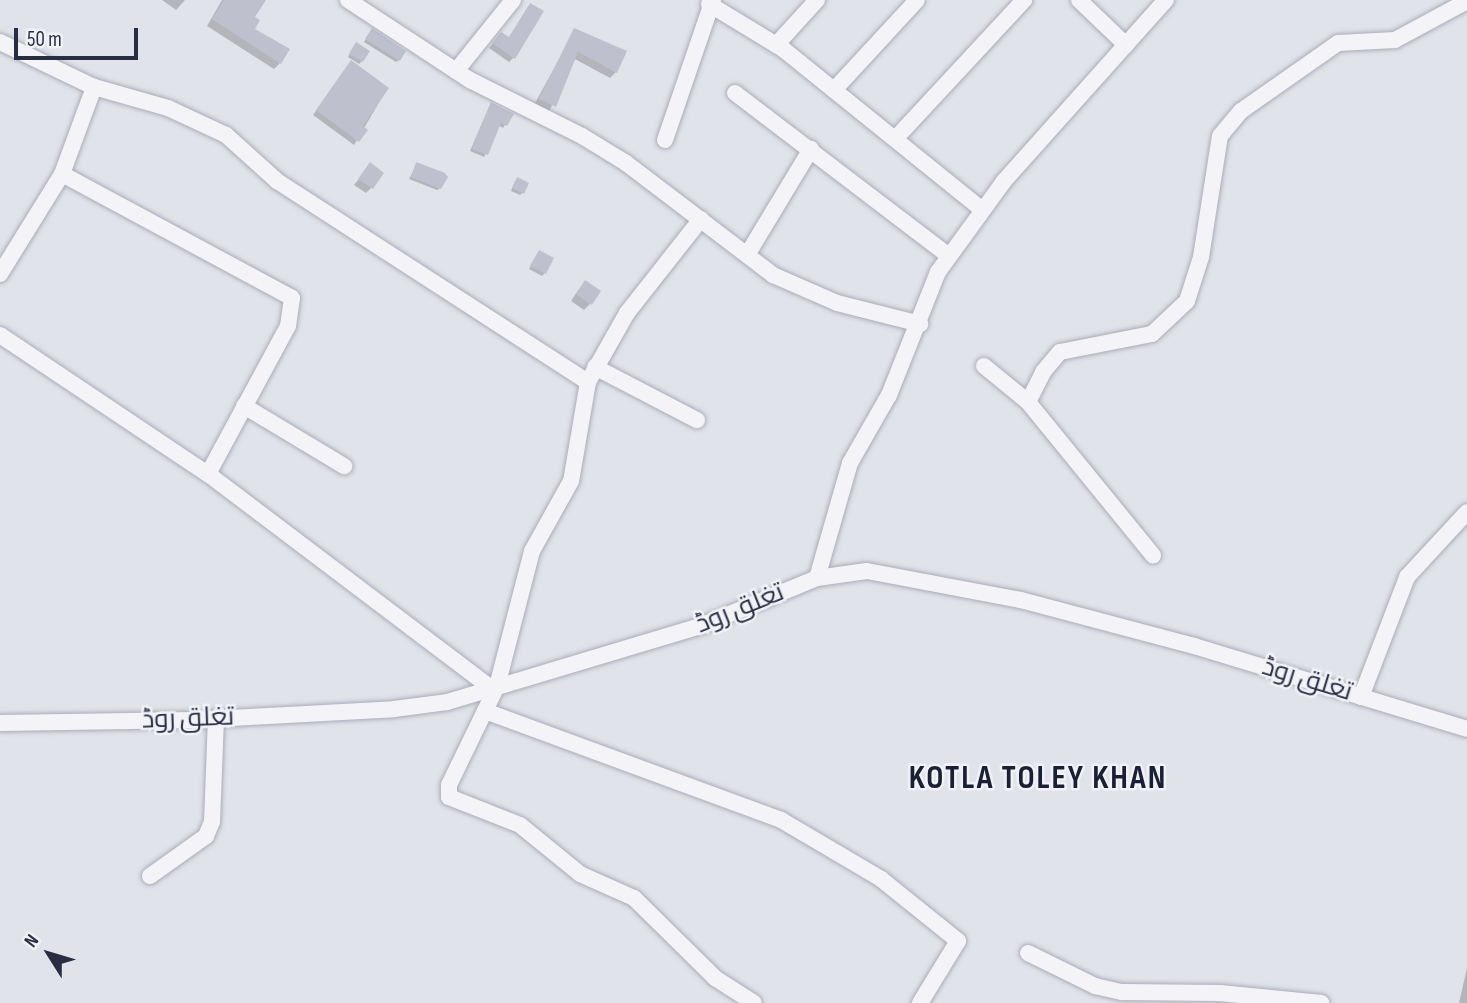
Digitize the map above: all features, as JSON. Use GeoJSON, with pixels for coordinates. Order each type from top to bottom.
{"type":"FeatureCollection","features":[{"type":"Feature","properties":{"kind":"street"},"geometry":{"type":"LineString","coordinates":[[348,0],[456,71],[582,136],[701,219],[747,255],[807,293],[920,324]]}},
{"type":"Feature","properties":{"kind":"street"},"geometry":{"type":"LineString","coordinates":[[456,71],[513,0]]}},
{"type":"Feature","properties":{"kind":"street"},"geometry":{"type":"LineString","coordinates":[[776,44],[817,0]]}},
{"type":"Feature","properties":{"kind":"street"},"geometry":{"type":"LineString","coordinates":[[834,90],[917,0]]}},
{"type":"Feature","properties":{"kind":"street"},"geometry":{"type":"LineString","coordinates":[[895,139],[1024,0]]}},
{"type":"Feature","properties":{"kind":"street"},"geometry":{"type":"LineString","coordinates":[[1079,0],[1126,45]]}},
{"type":"Feature","properties":{"kind":"street"},"geometry":{"type":"LineString","coordinates":[[817,578],[850,463],[889,395],[948,256],[981,209],[1166,0]]}},
{"type":"Feature","properties":{"kind":"street"},"geometry":{"type":"LineString","coordinates":[[1028,402],[1043,372],[1060,352],[1152,334],[1182,307],[1201,257],[1220,136],[1241,111],[1338,43],[1395,40],[1467,1]]}},
{"type":"Feature","properties":{"kind":"street"},"geometry":{"type":"LineString","coordinates":[[665,140],[711,2],[776,44],[981,209]]}},
{"type":"Feature","properties":{"kind":"street"},"geometry":{"type":"LineString","coordinates":[[0,42],[94,87],[168,107],[226,135],[277,181],[588,382]]}},
{"type":"Feature","properties":{"kind":"street"},"geometry":{"type":"LineString","coordinates":[[0,274],[62,173],[94,87]]}},
{"type":"Feature","properties":{"kind":"street"},"geometry":{"type":"LineString","coordinates":[[735,93],[948,256]]}},
{"type":"Feature","properties":{"kind":"street"},"geometry":{"type":"LineString","coordinates":[[747,255],[811,149]]}},
{"type":"Feature","properties":{"kind":"street"},"geometry":{"type":"LineString","coordinates":[[62,173],[292,298],[288,326],[208,474]]}},
{"type":"Feature","properties":{"kind":"street"},"geometry":{"type":"LineString","coordinates":[[701,219],[627,313],[588,382],[571,481],[532,551],[494,687],[449,785],[449,797],[520,825],[580,874],[635,898],[715,978],[754,1003]]}},
{"type":"Feature","properties":{"kind":"street"},"geometry":{"type":"LineString","coordinates":[[0,335],[208,474],[494,687]]}},
{"type":"Feature","properties":{"kind":"street"},"geometry":{"type":"LineString","coordinates":[[984,366],[1028,402],[1153,555]]}},
{"type":"Feature","properties":{"kind":"street"},"geometry":{"type":"LineString","coordinates":[[595,367],[697,419]]}},
{"type":"Feature","properties":{"kind":"street"},"geometry":{"type":"LineString","coordinates":[[244,406],[344,466]]}},
{"type":"Feature","properties":{"kind":"street"},"geometry":{"type":"LineString","coordinates":[[1361,697],[1407,577],[1467,512]]}},
{"type":"Feature","properties":{"kind":"street","name":"تغلق روڈ"},"geometry":{"type":"LineString","coordinates":[[0,723],[216,719],[394,709],[447,702],[703,625],[817,578],[867,571],[935,581],[1194,646],[1467,729]]}},
{"type":"Feature","properties":{"kind":"street"},"geometry":{"type":"LineString","coordinates":[[485,711],[781,820],[881,879],[958,941],[920,1003]]}},
{"type":"Feature","properties":{"kind":"street"},"geometry":{"type":"LineString","coordinates":[[150,876],[206,836],[212,822],[216,719]]}},
{"type":"Feature","properties":{"kind":"street"},"geometry":{"type":"LineString","coordinates":[[1028,953],[1096,986],[1122,992],[1220,993],[1322,1003]]}},
{"type":"Feature","properties":{"kind":"building"},"geometry":{"type":"Polygon","coordinates":[[[224,0],[266,0],[255,17],[260,20],[255,29],[290,49],[281,64],[212,19],[224,0]]]}},
{"type":"Feature","properties":{"kind":"building"},"geometry":{"type":"Polygon","coordinates":[[[530,3],[544,11],[515,59],[492,43],[501,32],[509,37],[530,3]]]}},
{"type":"Feature","properties":{"kind":"building"},"geometry":{"type":"Polygon","coordinates":[[[372,28],[406,51],[400,61],[365,39],[372,28]]]}},
{"type":"Feature","properties":{"kind":"building"},"geometry":{"type":"Polygon","coordinates":[[[574,28],[627,51],[617,73],[578,52],[556,107],[539,99],[574,28]]]}},
{"type":"Feature","properties":{"kind":"building"},"geometry":{"type":"Polygon","coordinates":[[[356,42],[370,51],[363,62],[349,54],[356,42]]]}},
{"type":"Feature","properties":{"kind":"building"},"geometry":{"type":"Polygon","coordinates":[[[351,60],[389,88],[363,126],[368,130],[359,142],[316,110],[351,60]]]}},
{"type":"Feature","properties":{"kind":"building"},"geometry":{"type":"Polygon","coordinates":[[[491,102],[514,114],[507,126],[501,123],[488,155],[472,149],[491,102]]]}},
{"type":"Feature","properties":{"kind":"building"},"geometry":{"type":"Polygon","coordinates":[[[370,162],[384,173],[373,189],[358,179],[370,162]]]}},
{"type":"Feature","properties":{"kind":"building"},"geometry":{"type":"Polygon","coordinates":[[[416,162],[445,173],[448,177],[441,189],[411,177],[416,162]]]}},
{"type":"Feature","properties":{"kind":"building"},"geometry":{"type":"Polygon","coordinates":[[[517,177],[529,183],[524,194],[512,188],[517,177]]]}},
{"type":"Feature","properties":{"kind":"building"},"geometry":{"type":"Polygon","coordinates":[[[539,250],[554,258],[546,274],[530,266],[539,250]]]}},
{"type":"Feature","properties":{"kind":"building"},"geometry":{"type":"Polygon","coordinates":[[[585,280],[601,291],[592,305],[576,294],[585,280]]]}},
{"type":"Feature","properties":{"kind":"district","name":"KOTLA TOLEY KHAN"},"geometry":{"type":"Point","coordinates":[1038,779]}}]}
